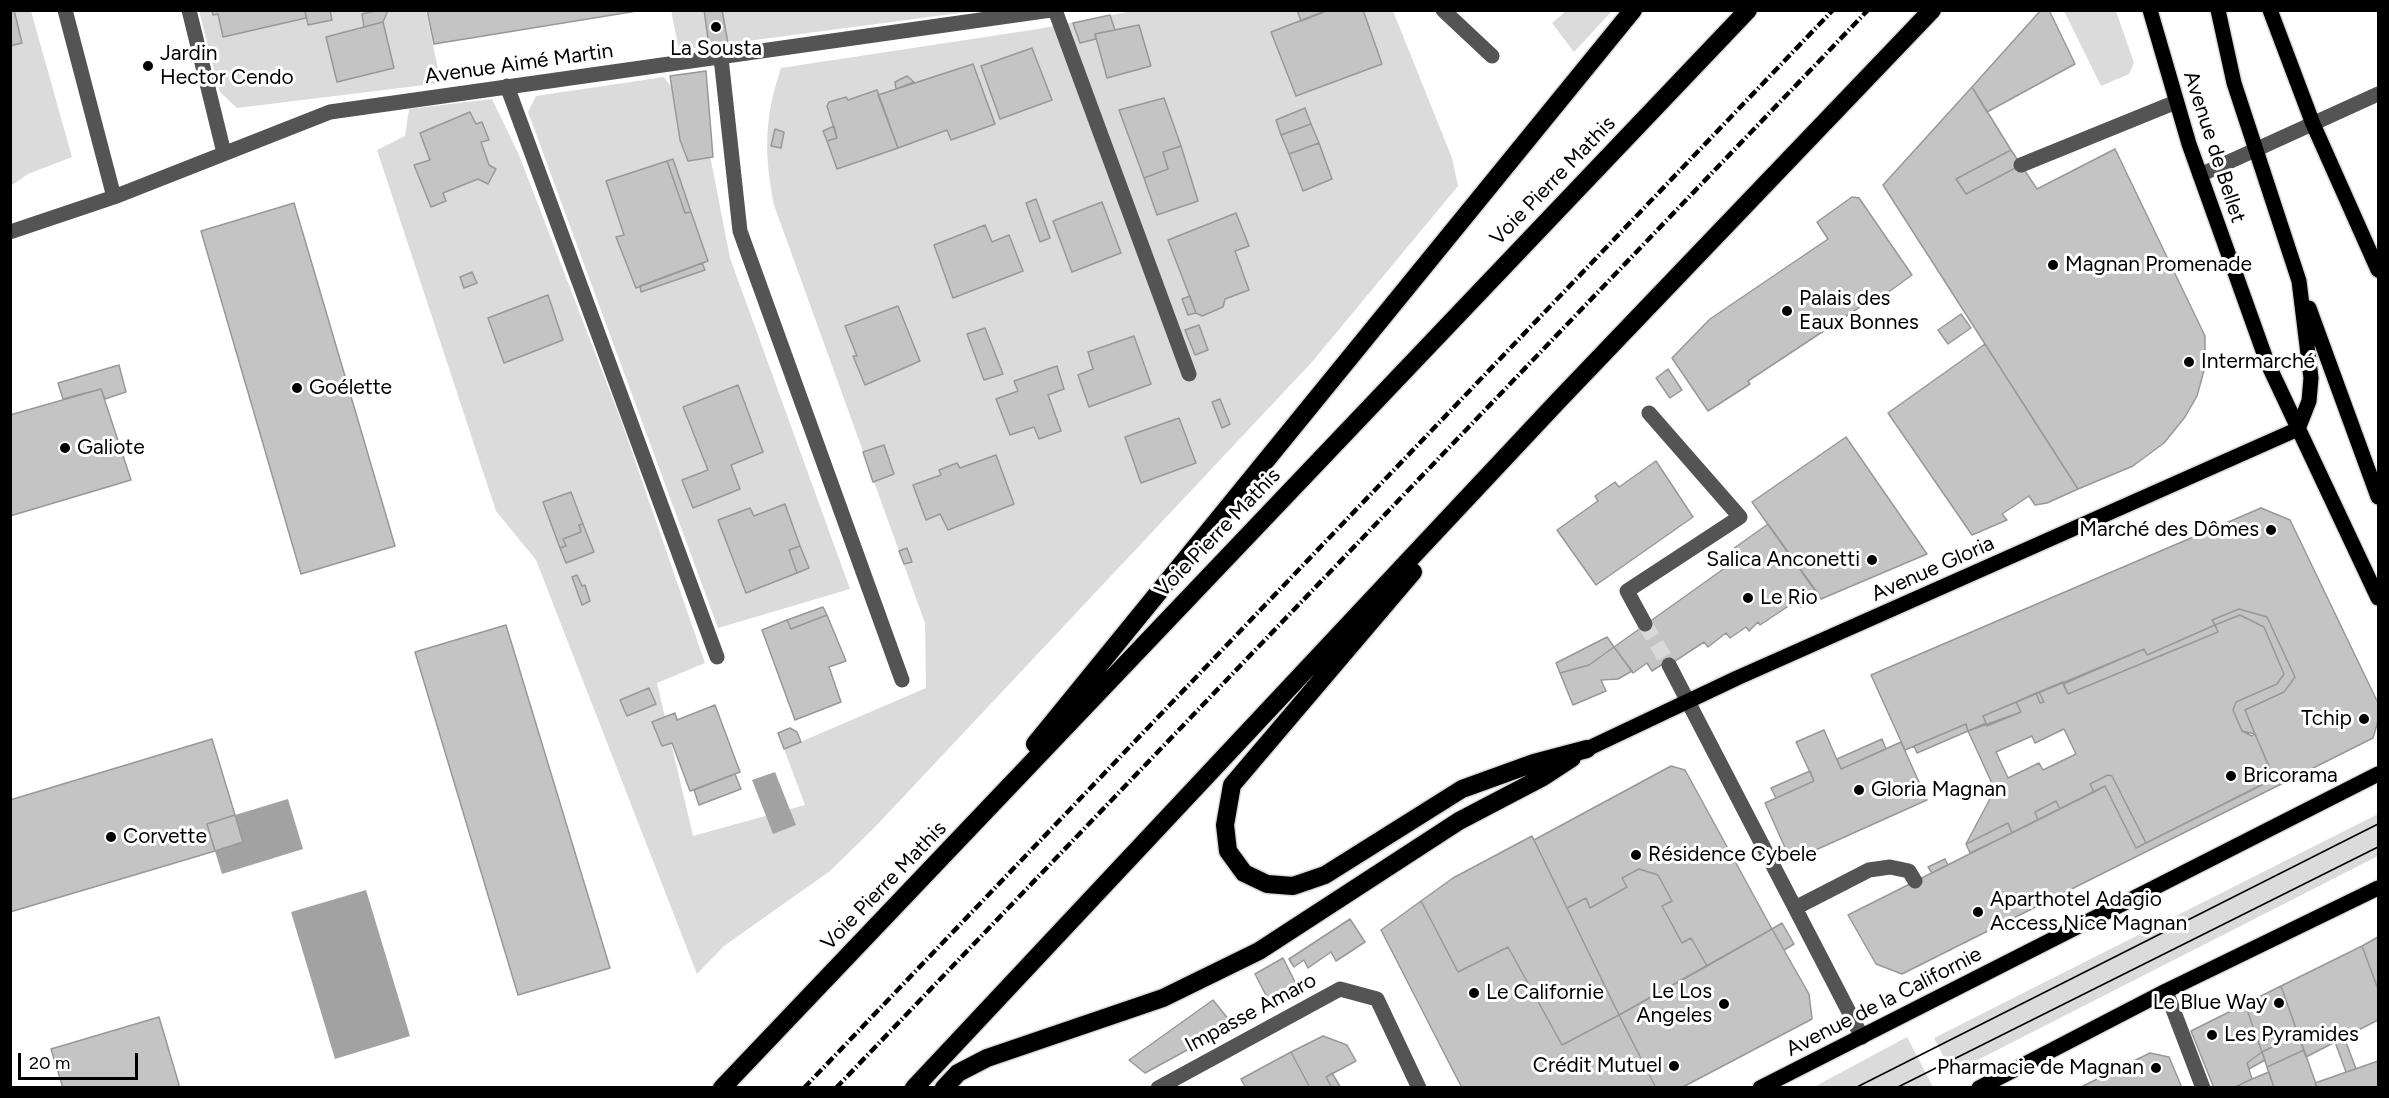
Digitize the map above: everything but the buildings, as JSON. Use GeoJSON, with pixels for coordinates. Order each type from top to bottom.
{"type":"FeatureCollection","features":[{"type":"Feature","properties":{"kind":"highway"},"geometry":{"type":"LineString","coordinates":[[954,845],[1633,10]]}},
{"type":"Feature","properties":{"kind":"highway","name":"Voie Pierre Mathis"},"geometry":{"type":"LineString","coordinates":[[722,1088],[1748,10]]}},
{"type":"Feature","properties":{"kind":"highway"},"geometry":{"type":"LineString","coordinates":[[914,1088],[1558,401],[1932,10]]}},
{"type":"Feature","properties":{"kind":"highway"},"geometry":{"type":"LineString","coordinates":[[1558,401],[1232,786],[1225,825],[1228,851],[1244,873],[1267,884],[1293,886],[1325,875],[1462,789],[1533,763],[1587,749]]}},
{"type":"Feature","properties":{"kind":"highway"},"geometry":{"type":"LineString","coordinates":[[944,1088],[958,1072],[987,1058],[1163,998],[1259,951],[1459,821],[1543,777],[1587,749]]}},
{"type":"Feature","properties":{"kind":"main road","name":"Avenue de Bellet"},"geometry":{"type":"LineString","coordinates":[[2150,10],[2200,176],[2267,362],[2379,598]]}},
{"type":"Feature","properties":{"kind":"main road","name":"Avenue de Bellet"},"geometry":{"type":"LineString","coordinates":[[2217,10],[2234,83],[2299,281],[2311,378],[2309,401],[2298,429]]}},
{"type":"Feature","properties":{"kind":"main road"},"geometry":{"type":"LineString","coordinates":[[2270,10],[2313,124],[2379,270]]}},
{"type":"Feature","properties":{"kind":"main road"},"geometry":{"type":"LineString","coordinates":[[2299,281],[2379,497]]}},
{"type":"Feature","properties":{"kind":"main road","name":"Avenue Gloria"},"geometry":{"type":"LineString","coordinates":[[1587,749],[1689,701],[2298,429]]}},
{"type":"Feature","properties":{"kind":"main road","name":"Avenue de la Californie"},"geometry":{"type":"LineString","coordinates":[[1760,1088],[2379,774]]}},
{"type":"Feature","properties":{"kind":"main road"},"geometry":{"type":"LineString","coordinates":[[1979,1088],[2166,992],[2379,888]]}},
{"type":"Feature","properties":{"kind":"street"},"geometry":{"type":"LineString","coordinates":[[65,10],[114,197]]}},
{"type":"Feature","properties":{"kind":"street"},"geometry":{"type":"LineString","coordinates":[[189,10],[224,153]]}},
{"type":"Feature","properties":{"kind":"street"},"geometry":{"type":"LineString","coordinates":[[1053,10],[1189,374]]}},
{"type":"Feature","properties":{"kind":"street","name":"Avenue Aimé Martin"},"geometry":{"type":"LineString","coordinates":[[10,232],[114,197],[330,112],[1053,10]]}},
{"type":"Feature","properties":{"kind":"street"},"geometry":{"type":"LineString","coordinates":[[1443,10],[1492,56]]}},
{"type":"Feature","properties":{"kind":"street"},"geometry":{"type":"LineString","coordinates":[[722,58],[740,231],[902,680]]}},
{"type":"Feature","properties":{"kind":"street"},"geometry":{"type":"LineString","coordinates":[[507,86],[717,657]]}},
{"type":"Feature","properties":{"kind":"street"},"geometry":{"type":"LineString","coordinates":[[2200,176],[2379,94]]}},
{"type":"Feature","properties":{"kind":"street"},"geometry":{"type":"LineString","coordinates":[[2020,165],[2176,102]]}},
{"type":"Feature","properties":{"kind":"street"},"geometry":{"type":"LineString","coordinates":[[1645,624],[1627,591],[1740,517],[1649,413]]}},
{"type":"Feature","properties":{"kind":"street"},"geometry":{"type":"LineString","coordinates":[[1669,664],[1862,1037]]}},
{"type":"Feature","properties":{"kind":"street"},"geometry":{"type":"LineString","coordinates":[[1795,908],[1869,870],[1890,867],[1909,871],[1916,881]]}},
{"type":"Feature","properties":{"kind":"street","name":"Impasse Amaro"},"geometry":{"type":"LineString","coordinates":[[1158,1088],[1340,989],[1377,999],[1419,1088]]}},
{"type":"Feature","properties":{"kind":"street"},"geometry":{"type":"LineString","coordinates":[[2166,992],[2202,1088]]}},
{"type":"Feature","properties":{"kind":"shaded area"},"geometry":{"type":"Polygon","coordinates":[[[671,10],[975,11],[679,50],[671,10]]]}},
{"type":"Feature","properties":{"kind":"shaded area"},"geometry":{"type":"Polygon","coordinates":[[[11,11],[31,11],[72,157],[28,174],[11,186],[11,11]]]}},
{"type":"Feature","properties":{"kind":"shaded area"},"geometry":{"type":"Polygon","coordinates":[[[199,11],[426,11],[441,83],[237,108],[220,92],[199,11]]]}},
{"type":"Feature","properties":{"kind":"shaded area"},"geometry":{"type":"Polygon","coordinates":[[[1133,11],[1393,11],[1452,158],[1458,186],[1312,362],[875,827],[830,871],[724,946],[697,974],[536,560],[496,511],[377,150],[405,136],[409,109],[492,99],[519,155],[622,423],[705,663],[657,683],[693,836],[805,805],[784,749],[926,688],[925,623],[774,205],[768,169],[767,136],[771,103],[781,68],[1038,29],[1133,11]]]}},
{"type":"Feature","properties":{"kind":"shaded area"},"geometry":{"type":"Polygon","coordinates":[[[1566,11],[1612,11],[1574,52],[1552,23],[1566,11]]]}},
{"type":"Feature","properties":{"kind":"shaded area"},"geometry":{"type":"Polygon","coordinates":[[[2064,11],[2116,11],[2134,63],[2129,74],[2101,86],[2064,11]]]}},
{"type":"Feature","properties":{"kind":"shaded area"},"geometry":{"type":"Polygon","coordinates":[[[664,77],[706,135],[730,258],[850,589],[718,628],[528,112],[536,96],[664,77]]]}},
{"type":"Feature","properties":{"kind":"shaded area"},"geometry":{"type":"Polygon","coordinates":[[[775,772],[796,825],[773,834],[752,780],[775,772]]]}},
{"type":"Feature","properties":{"kind":"shaded area"},"geometry":{"type":"Polygon","coordinates":[[[288,799],[303,849],[222,874],[215,851],[243,842],[235,815],[288,799]]]}},
{"type":"Feature","properties":{"kind":"shaded area"},"geometry":{"type":"Polygon","coordinates":[[[2378,814],[2378,856],[1952,1073],[1934,1038],[2378,814]]]}},
{"type":"Feature","properties":{"kind":"shaded area"},"geometry":{"type":"Polygon","coordinates":[[[366,890],[410,1036],[335,1059],[291,912],[366,890]]]}},
{"type":"Feature","properties":{"kind":"shaded area"},"geometry":{"type":"Polygon","coordinates":[[[1907,1037],[1933,1087],[1814,1087],[1907,1037]]]}},
{"type":"Feature","properties":{"kind":"tunnel"},"geometry":{"type":"LineString","coordinates":[[1645,624],[1669,665]]}},
{"type":"Feature","properties":{"kind":"tram line"},"geometry":{"type":"LineString","coordinates":[[1855,1088],[2378,824]]}},
{"type":"Feature","properties":{"kind":"tram line"},"geometry":{"type":"LineString","coordinates":[[1896,1088],[2378,847]]}},
{"type":"Feature","properties":{"kind":"railway"},"geometry":{"type":"LineString","coordinates":[[804,1088],[1833,10]]}},
{"type":"Feature","properties":{"kind":"railway"},"geometry":{"type":"LineString","coordinates":[[836,1088],[1868,10]]}},
{"type":"Feature","properties":{"kind":"place","name":"La Sousta"},"geometry":{"type":"Point","coordinates":[716,27]}},
{"type":"Feature","properties":{"kind":"place","name":"Jardin Hector Cendo"},"geometry":{"type":"Point","coordinates":[148,66]}},
{"type":"Feature","properties":{"kind":"place","name":"Magnan Promenade"},"geometry":{"type":"Point","coordinates":[2053,265]}},
{"type":"Feature","properties":{"kind":"place","name":"Palais des Eaux Bonnes"},"geometry":{"type":"Point","coordinates":[1787,311]}},
{"type":"Feature","properties":{"kind":"place","name":"Intermarché"},"geometry":{"type":"Point","coordinates":[2189,362]}},
{"type":"Feature","properties":{"kind":"place","name":"Goélette"},"geometry":{"type":"Point","coordinates":[297,388]}},
{"type":"Feature","properties":{"kind":"place","name":"Galiote"},"geometry":{"type":"Point","coordinates":[65,448]}},
{"type":"Feature","properties":{"kind":"place","name":"Marché des Dômes"},"geometry":{"type":"Point","coordinates":[2271,530]}},
{"type":"Feature","properties":{"kind":"place","name":"Salica Anconetti"},"geometry":{"type":"Point","coordinates":[1872,560]}},
{"type":"Feature","properties":{"kind":"place","name":"Le Rio"},"geometry":{"type":"Point","coordinates":[1748,598]}},
{"type":"Feature","properties":{"kind":"place","name":"Tchip"},"geometry":{"type":"Point","coordinates":[2364,719]}},
{"type":"Feature","properties":{"kind":"place","name":"Bricorama"},"geometry":{"type":"Point","coordinates":[2231,776]}},
{"type":"Feature","properties":{"kind":"place","name":"Gloria Magnan"},"geometry":{"type":"Point","coordinates":[1859,790]}},
{"type":"Feature","properties":{"kind":"place","name":"Corvette"},"geometry":{"type":"Point","coordinates":[111,837]}},
{"type":"Feature","properties":{"kind":"place","name":"Résidence Cybele"},"geometry":{"type":"Point","coordinates":[1636,855]}},
{"type":"Feature","properties":{"kind":"place","name":"Aparthotel Adagio Access Nice Magnan"},"geometry":{"type":"Point","coordinates":[1978,912]}},
{"type":"Feature","properties":{"kind":"place","name":"Le Californie"},"geometry":{"type":"Point","coordinates":[1474,993]}},
{"type":"Feature","properties":{"kind":"place","name":"Le Blue Way"},"geometry":{"type":"Point","coordinates":[2279,1003]}},
{"type":"Feature","properties":{"kind":"place","name":"Le Los Angeles"},"geometry":{"type":"Point","coordinates":[1724,1004]}},
{"type":"Feature","properties":{"kind":"place","name":"Les Pyramides"},"geometry":{"type":"Point","coordinates":[2212,1035]}},
{"type":"Feature","properties":{"kind":"place","name":"Crédit Mutuel"},"geometry":{"type":"Point","coordinates":[1674,1066]}},
{"type":"Feature","properties":{"kind":"place","name":"Pharmacie de Magnan"},"geometry":{"type":"Point","coordinates":[2156,1068]}}]}
